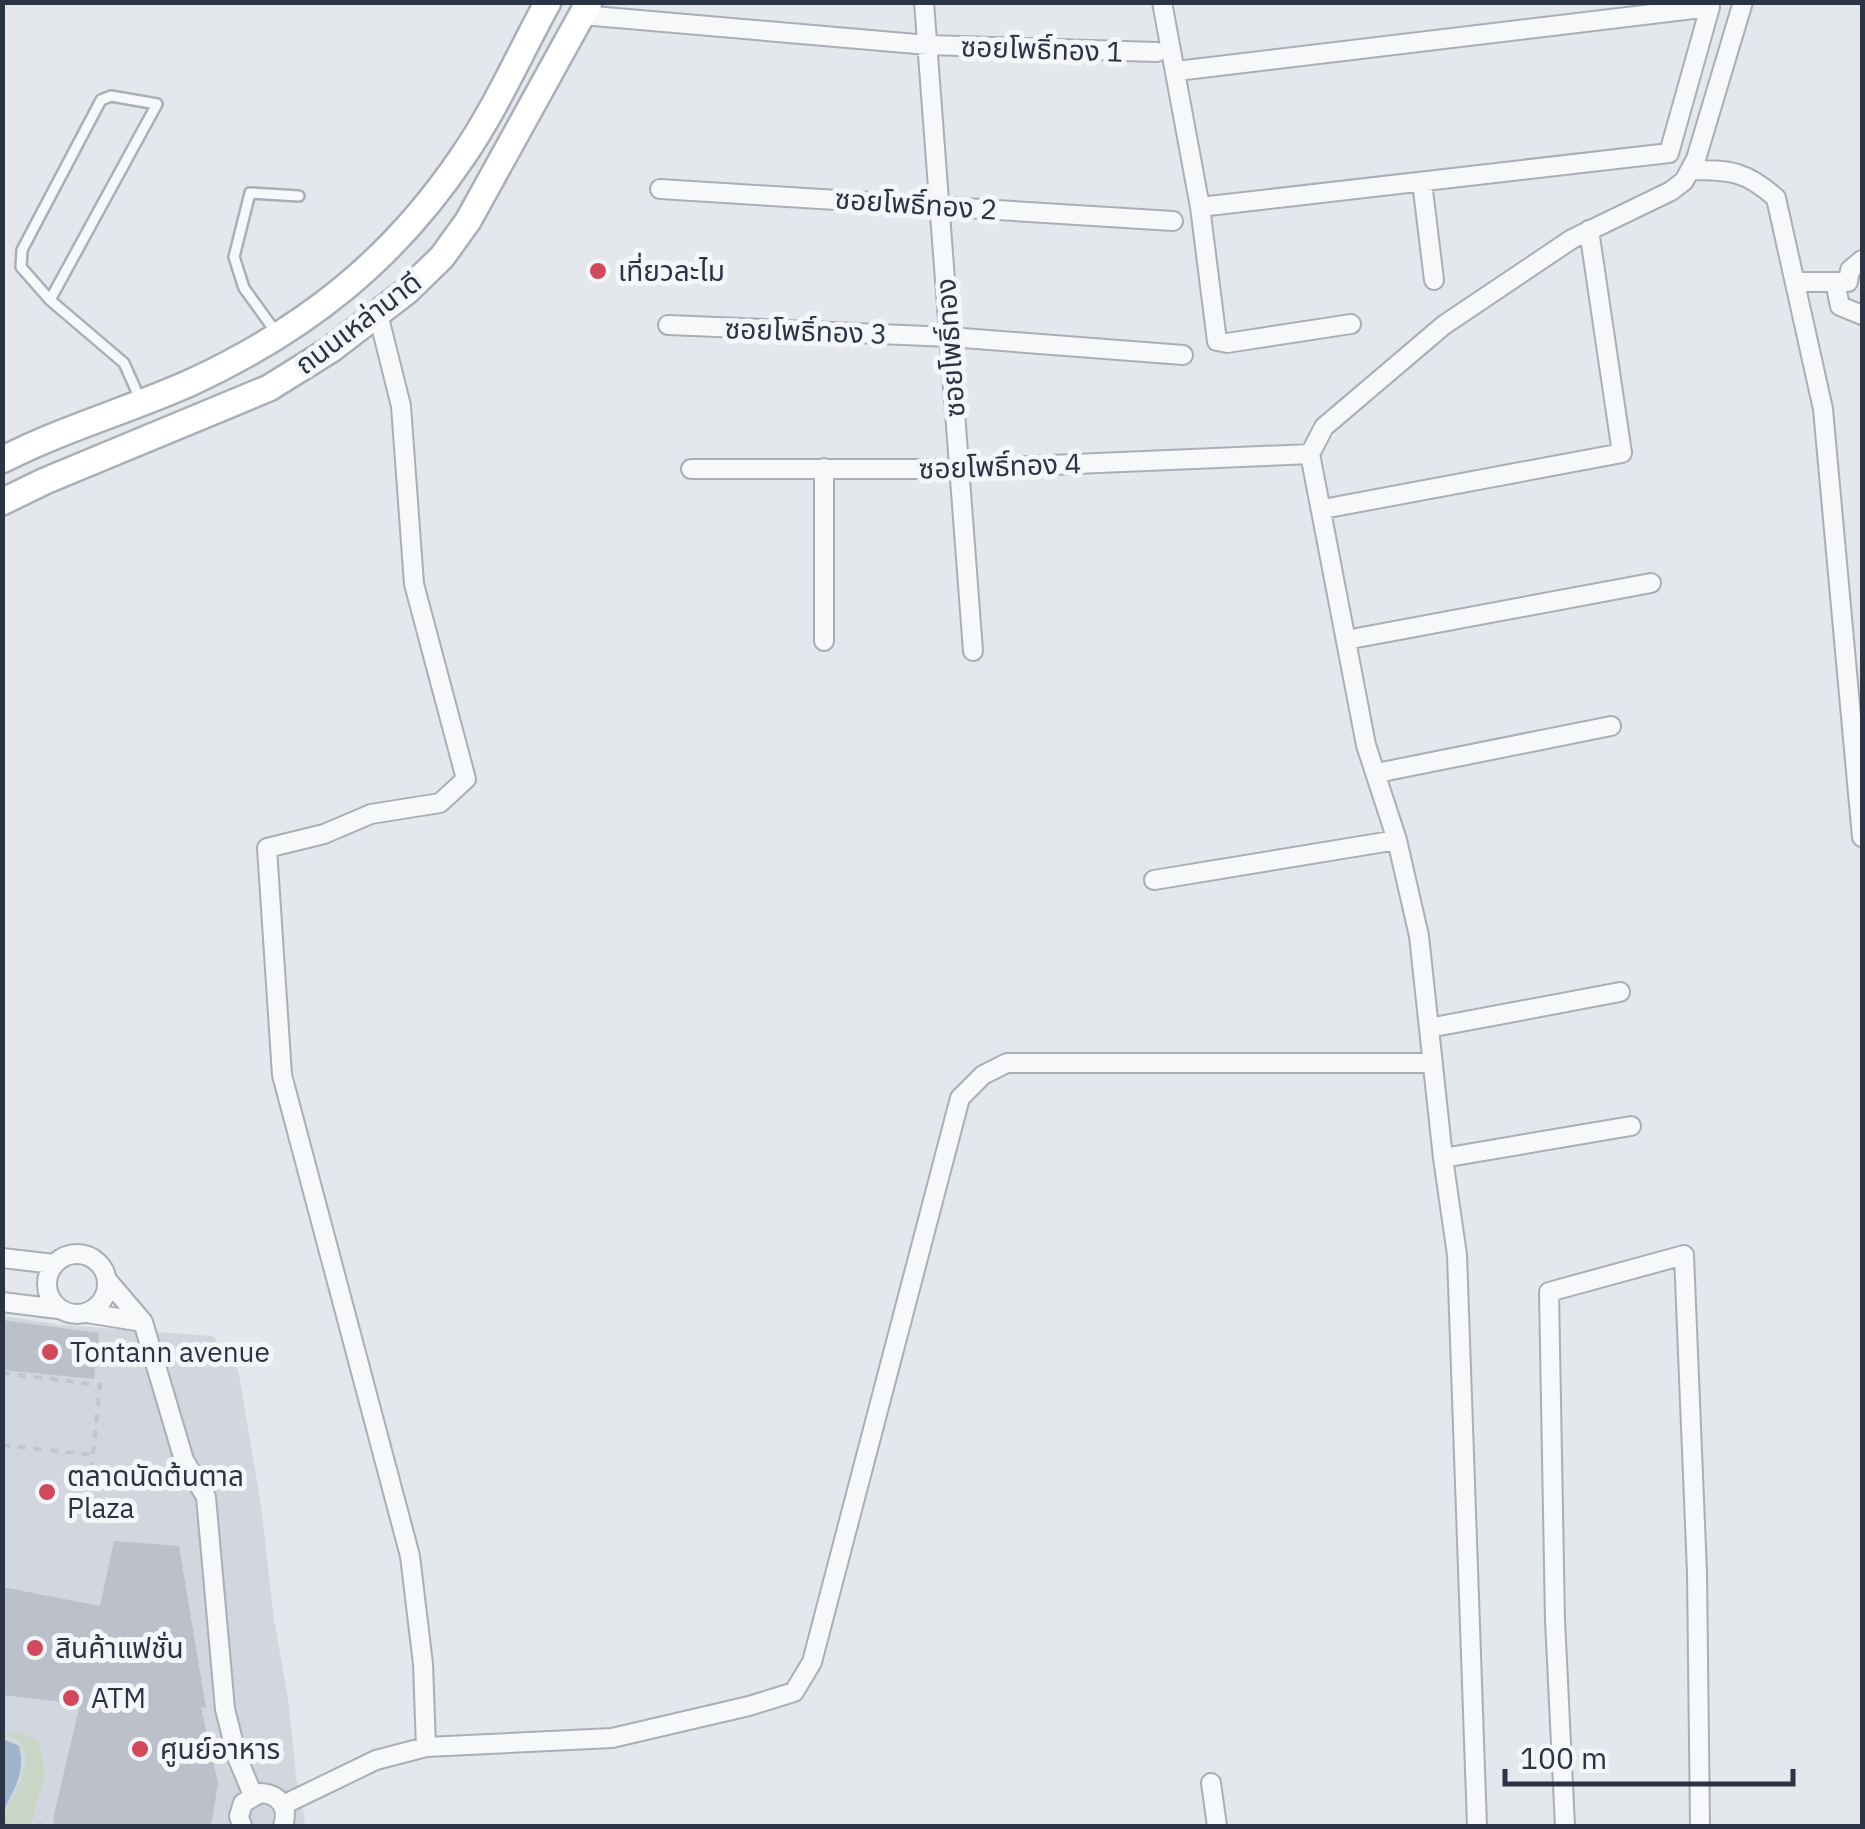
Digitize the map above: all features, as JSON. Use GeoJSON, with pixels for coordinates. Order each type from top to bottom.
{"type":"FeatureCollection","features":[{"type":"Feature","properties":{"kind":"main road","name":"ถนนเหล่านาดี"},"geometry":{"type":"LineString","coordinates":[[2,460],[33,444],[190,383],[280,337],[362,275],[464,155],[548,2]]}},
{"type":"Feature","properties":{"kind":"main road","name":"ถนนเหล่านาดี"},"geometry":{"type":"LineString","coordinates":[[2,502],[269,388],[378,314],[442,257],[468,221],[586,9]]}},
{"type":"Feature","properties":{"kind":"street","name":"ซอยโพธิ์ทอง"},"geometry":{"type":"LineString","coordinates":[[924,2],[973,652]]}},
{"type":"Feature","properties":{"kind":"street"},"geometry":{"type":"LineString","coordinates":[[1162,2],[1200,207],[1217,340],[1227,343],[1351,324]]}},
{"type":"Feature","properties":{"kind":"street"},"geometry":{"type":"LineString","coordinates":[[1477,1826],[1457,1255],[1419,936],[1397,840],[1366,745],[1310,454],[1324,426],[1444,324],[1589,230],[1671,191],[1691,170],[1744,2]]}},
{"type":"Feature","properties":{"kind":"street"},"geometry":{"type":"LineString","coordinates":[[1177,71],[1710,6],[1669,153],[1200,207]]}},
{"type":"Feature","properties":{"kind":"street"},"geometry":{"type":"LineString","coordinates":[[586,9],[928,45]]}},
{"type":"Feature","properties":{"kind":"street","name":"ซอยโพธิ์ทอง 1"},"geometry":{"type":"LineString","coordinates":[[928,45],[1157,52]]}},
{"type":"Feature","properties":{"kind":"street"},"geometry":{"type":"LineString","coordinates":[[1691,170],[1731,170],[1759,182],[1776,198],[1822,409],[1862,837]]}},
{"type":"Feature","properties":{"kind":"street"},"geometry":{"type":"LineString","coordinates":[[1422,182],[1434,280]]}},
{"type":"Feature","properties":{"kind":"street","name":"ซอยโพธิ์ทอง 2"},"geometry":{"type":"LineString","coordinates":[[660,189],[1173,221]]}},
{"type":"Feature","properties":{"kind":"street"},"geometry":{"type":"LineString","coordinates":[[1322,508],[1622,454],[1589,230]]}},
{"type":"Feature","properties":{"kind":"street"},"geometry":{"type":"LineString","coordinates":[[1795,282],[1848,282],[1850,270],[1862,260]]}},
{"type":"Feature","properties":{"kind":"street"},"geometry":{"type":"LineString","coordinates":[[1834,282],[1840,306],[1862,315]]}},
{"type":"Feature","properties":{"kind":"street"},"geometry":{"type":"LineString","coordinates":[[378,314],[401,406],[414,584],[466,779],[440,803],[372,814],[324,834],[266,848],[282,1074],[410,1556],[426,1747]]}},
{"type":"Feature","properties":{"kind":"street","name":"ซอยโพธิ์ทอง 3"},"geometry":{"type":"LineString","coordinates":[[668,325],[950,336],[1183,355]]}},
{"type":"Feature","properties":{"kind":"street","name":"ซอยโพธิ์ทอง 4"},"geometry":{"type":"LineString","coordinates":[[691,469],[959,468],[1310,454]]}},
{"type":"Feature","properties":{"kind":"street"},"geometry":{"type":"LineString","coordinates":[[824,468],[824,641]]}},
{"type":"Feature","properties":{"kind":"street"},"geometry":{"type":"LineString","coordinates":[[1346,640],[1651,583]]}},
{"type":"Feature","properties":{"kind":"street"},"geometry":{"type":"LineString","coordinates":[[1377,773],[1611,726]]}},
{"type":"Feature","properties":{"kind":"street"},"geometry":{"type":"LineString","coordinates":[[1154,880],[1397,840]]}},
{"type":"Feature","properties":{"kind":"street"},"geometry":{"type":"LineString","coordinates":[[1429,1028],[1620,992]]}},
{"type":"Feature","properties":{"kind":"street"},"geometry":{"type":"LineString","coordinates":[[283,1805],[376,1760],[426,1747],[612,1738],[794,1692],[812,1662],[960,1098],[982,1074],[1007,1063],[1432,1063]]}},
{"type":"Feature","properties":{"kind":"street"},"geometry":{"type":"LineString","coordinates":[[1443,1158],[1631,1126]]}},
{"type":"Feature","properties":{"kind":"street"},"geometry":{"type":"LineString","coordinates":[[2,1258],[54,1264],[72,1254],[82,1254],[100,1264],[108,1281],[143,1322],[184,1460],[206,1496],[225,1708],[237,1757],[254,1794]]}},
{"type":"Feature","properties":{"kind":"street"},"geometry":{"type":"LineString","coordinates":[[1565,1826],[1549,1292],[1684,1255],[1696,1573],[1700,1826]]}},
{"type":"Feature","properties":{"kind":"street"},"geometry":{"type":"LineString","coordinates":[[54,1264],[46,1282],[51,1302],[58,1309],[67,1314],[88,1313],[143,1322]]}},
{"type":"Feature","properties":{"kind":"street"},"geometry":{"type":"LineString","coordinates":[[88,1313],[103,1301],[108,1281]]}},
{"type":"Feature","properties":{"kind":"street"},"geometry":{"type":"LineString","coordinates":[[2,1302],[58,1309]]}},
{"type":"Feature","properties":{"kind":"street"},"geometry":{"type":"LineString","coordinates":[[1211,1783],[1217,1826]]}},
{"type":"Feature","properties":{"kind":"street"},"geometry":{"type":"LineString","coordinates":[[242,1826],[240,1809],[254,1794],[267,1793],[283,1805],[286,1818],[282,1826]]}},
{"type":"Feature","properties":{"kind":"lane"},"geometry":{"type":"LineString","coordinates":[[50,300],[157,104],[111,96],[100,100],[22,250],[20,267],[50,300],[124,363],[141,402]]}},
{"type":"Feature","properties":{"kind":"lane"},"geometry":{"type":"LineString","coordinates":[[280,337],[244,288],[234,257],[250,193],[299,196]]}},
{"type":"Feature","properties":{"kind":"path"},"geometry":{"type":"LineString","coordinates":[[2,1373],[100,1385],[91,1474]]}},
{"type":"Feature","properties":{"kind":"path"},"geometry":{"type":"LineString","coordinates":[[2,1445],[93,1455]]}},
{"type":"Feature","properties":{"kind":"shaded area"},"geometry":{"type":"Polygon","coordinates":[[[3,1316],[62,1325],[213,1336],[238,1369],[261,1505],[303,1826],[3,1826],[3,1316]]]}},
{"type":"Feature","properties":{"kind":"green space"},"geometry":{"type":"Polygon","coordinates":[[[13,1731],[38,1740],[45,1775],[30,1826],[3,1826],[26,1760],[18,1741],[4,1734],[13,1731]]]}},
{"type":"Feature","properties":{"kind":"water"},"geometry":{"type":"Polygon","coordinates":[[[3,1739],[19,1746],[21,1764],[3,1812],[3,1739]]]}},
{"type":"Feature","properties":{"kind":"building","name":"Tontann avenue"},"geometry":{"type":"Polygon","coordinates":[[[2,1320],[99,1333],[94,1379],[2,1370],[2,1320]]]}},
{"type":"Feature","properties":{"kind":"building"},"geometry":{"type":"Polygon","coordinates":[[[114,1541],[179,1546],[206,1708],[201,1707],[218,1783],[211,1826],[55,1826],[53,1819],[80,1704],[2,1695],[2,1587],[100,1606],[114,1541]]]}},
{"type":"Feature","properties":{"kind":"place","name":"เที่ยวละไม"},"geometry":{"type":"Point","coordinates":[598,271]}},
{"type":"Feature","properties":{"kind":"place","name":"Tontann avenue"},"geometry":{"type":"Point","coordinates":[50,1352]}},
{"type":"Feature","properties":{"kind":"place","name":"ตลาดนัดต้นตาล Plaza"},"geometry":{"type":"Point","coordinates":[47,1492]}},
{"type":"Feature","properties":{"kind":"place","name":"สินค้าแฟชั่น"},"geometry":{"type":"Point","coordinates":[35,1648]}},
{"type":"Feature","properties":{"kind":"place","name":"ATM"},"geometry":{"type":"Point","coordinates":[71,1698]}},
{"type":"Feature","properties":{"kind":"place","name":"ศูนย์อาหาร"},"geometry":{"type":"Point","coordinates":[140,1749]}}]}
